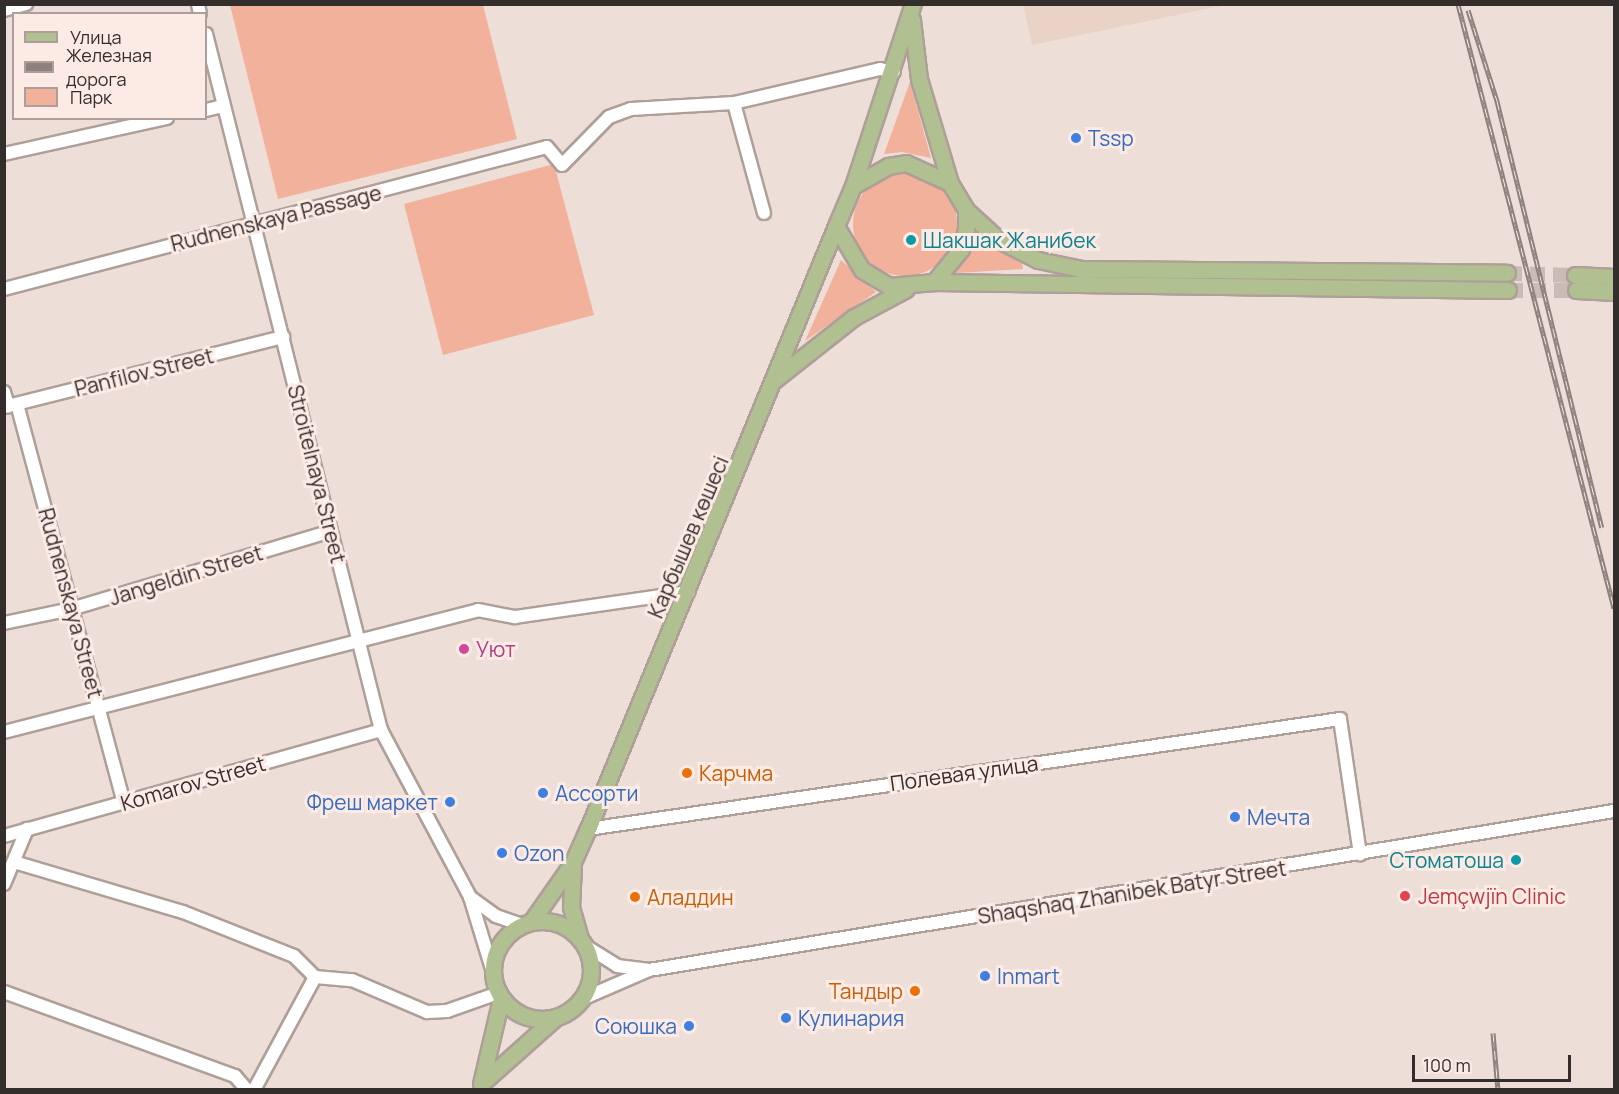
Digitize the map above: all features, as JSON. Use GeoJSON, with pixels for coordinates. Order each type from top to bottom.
{"type":"FeatureCollection","features":[{"type":"Feature","properties":{"kind":"main road"},"geometry":{"type":"LineString","coordinates":[[906,289],[877,282],[862,270],[836,226],[853,186],[913,12]]}},
{"type":"Feature","properties":{"kind":"main road"},"geometry":{"type":"LineString","coordinates":[[913,12],[919,79],[950,183],[966,210],[999,240],[1028,255],[1082,270],[1507,273]]}},
{"type":"Feature","properties":{"kind":"main road"},"geometry":{"type":"LineString","coordinates":[[853,186],[888,166],[906,163],[950,183]]}},
{"type":"Feature","properties":{"kind":"main road"},"geometry":{"type":"LineString","coordinates":[[934,282],[961,249],[966,210]]}},
{"type":"Feature","properties":{"kind":"main road","name":"Карбышев көшесі"},"geometry":{"type":"LineString","coordinates":[[573,862],[688,592],[836,226]]}},
{"type":"Feature","properties":{"kind":"main road"},"geometry":{"type":"LineString","coordinates":[[1614,276],[1575,283],[1614,292]]}},
{"type":"Feature","properties":{"kind":"main road"},"geometry":{"type":"LineString","coordinates":[[774,380],[854,318],[906,289],[934,282],[1508,290]]}},
{"type":"Feature","properties":{"kind":"main road"},"geometry":{"type":"LineString","coordinates":[[480,1086],[500,996],[492,969],[501,943],[526,923],[573,862]]}},
{"type":"Feature","properties":{"kind":"main road"},"geometry":{"type":"LineString","coordinates":[[480,1086],[555,1018],[582,999],[591,972],[571,906],[573,862]]}},
{"type":"Feature","properties":{"kind":"main road"},"geometry":{"type":"LineString","coordinates":[[526,923],[557,923],[582,941]]}},
{"type":"Feature","properties":{"kind":"main road"},"geometry":{"type":"LineString","coordinates":[[500,996],[525,1017],[555,1018]]}},
{"type":"Feature","properties":{"kind":"street"},"geometry":{"type":"LineString","coordinates":[[4,10],[26,4]]}},
{"type":"Feature","properties":{"kind":"street","name":"Stroitelnaya Street"},"geometry":{"type":"LineString","coordinates":[[207,38],[381,730],[470,897]]}},
{"type":"Feature","properties":{"kind":"street"},"geometry":{"type":"LineString","coordinates":[[764,213],[734,103],[880,69],[894,72]]}},
{"type":"Feature","properties":{"kind":"street","name":"Rudnenskaya Passage"},"geometry":{"type":"LineString","coordinates":[[4,289],[547,147],[562,165],[609,117],[631,109],[734,103]]}},
{"type":"Feature","properties":{"kind":"street"},"geometry":{"type":"LineString","coordinates":[[207,110],[224,106]]}},
{"type":"Feature","properties":{"kind":"street"},"geometry":{"type":"LineString","coordinates":[[4,154],[157,120]]}},
{"type":"Feature","properties":{"kind":"street","name":"Panfilov Street"},"geometry":{"type":"LineString","coordinates":[[10,405],[283,337]]}},
{"type":"Feature","properties":{"kind":"street","name":"Rudnenskaya Street"},"geometry":{"type":"LineString","coordinates":[[4,392],[10,405],[71,609],[124,803]]}},
{"type":"Feature","properties":{"kind":"street","name":"Jangeldin Street"},"geometry":{"type":"LineString","coordinates":[[4,623],[71,609],[331,531]]}},
{"type":"Feature","properties":{"kind":"street"},"geometry":{"type":"LineString","coordinates":[[4,732],[478,610],[514,617],[688,592]]}},
{"type":"Feature","properties":{"kind":"street","name":"Полевая улица"},"geometry":{"type":"LineString","coordinates":[[588,829],[1340,719],[1360,855]]}},
{"type":"Feature","properties":{"kind":"street","name":"Komarov Street"},"geometry":{"type":"LineString","coordinates":[[4,836],[381,730]]}},
{"type":"Feature","properties":{"kind":"street","name":"Shaqshaq Zhanibek Batyr Street"},"geometry":{"type":"LineString","coordinates":[[582,999],[649,970],[1360,855],[1614,811]]}},
{"type":"Feature","properties":{"kind":"street"},"geometry":{"type":"LineString","coordinates":[[4,884],[27,829]]}},
{"type":"Feature","properties":{"kind":"street"},"geometry":{"type":"LineString","coordinates":[[14,862],[183,912],[294,956],[315,977],[352,980],[427,1012],[447,1011],[500,996]]}},
{"type":"Feature","properties":{"kind":"street"},"geometry":{"type":"LineString","coordinates":[[470,897],[496,916],[526,923]]}},
{"type":"Feature","properties":{"kind":"street"},"geometry":{"type":"LineString","coordinates":[[470,897],[492,969]]}},
{"type":"Feature","properties":{"kind":"street","name":"Shaqshaq Zhanibek Batyr Street"},"geometry":{"type":"LineString","coordinates":[[582,941],[617,966],[649,970]]}},
{"type":"Feature","properties":{"kind":"street"},"geometry":{"type":"LineString","coordinates":[[254,1089],[315,977]]}},
{"type":"Feature","properties":{"kind":"street"},"geometry":{"type":"LineString","coordinates":[[4,992],[235,1076],[247,1089]]}},
{"type":"Feature","properties":{"kind":"shaded area"},"geometry":{"type":"Polygon","coordinates":[[[1023,4],[1225,4],[1225,5],[1032,45],[1023,4]]]}},
{"type":"Feature","properties":{"kind":"green space"},"geometry":{"type":"Polygon","coordinates":[[[230,5],[483,5],[517,139],[278,199],[230,5]]]}},
{"type":"Feature","properties":{"kind":"green space"},"geometry":{"type":"Polygon","coordinates":[[[910,82],[931,158],[902,152],[884,154],[910,82]]]}},
{"type":"Feature","properties":{"kind":"green space"},"geometry":{"type":"Polygon","coordinates":[[[554,164],[594,315],[443,355],[404,204],[554,164]]]}},
{"type":"Feature","properties":{"kind":"green space"},"geometry":{"type":"Polygon","coordinates":[[[905,172],[925,176],[934,181],[948,195],[953,204],[957,224],[953,244],[948,253],[934,267],[925,272],[905,276],[885,272],[876,267],[862,253],[857,244],[853,224],[857,204],[862,195],[876,181],[885,176],[905,172]]]}},
{"type":"Feature","properties":{"kind":"green space"},"geometry":{"type":"Polygon","coordinates":[[[975,229],[1020,254],[1023,269],[956,273],[975,229]]]}},
{"type":"Feature","properties":{"kind":"green space"},"geometry":{"type":"Polygon","coordinates":[[[841,260],[876,292],[805,341],[841,260]]]}},
{"type":"Feature","properties":{"kind":"tunnel"},"geometry":{"type":"LineString","coordinates":[[1507,273],[1575,275]]}},
{"type":"Feature","properties":{"kind":"tunnel"},"geometry":{"type":"LineString","coordinates":[[1508,290],[1576,290]]}},
{"type":"Feature","properties":{"kind":"railway"},"geometry":{"type":"LineString","coordinates":[[1458,4],[1614,608]]}},
{"type":"Feature","properties":{"kind":"railway"},"geometry":{"type":"LineString","coordinates":[[1468,10],[1497,101],[1602,527]]}},
{"type":"Feature","properties":{"kind":"railway"},"geometry":{"type":"LineString","coordinates":[[1493,1033],[1498,1090]]}},
{"type":"Feature","properties":{"kind":"place","name":"Tssp"},"geometry":{"type":"Point","coordinates":[1076,138]}},
{"type":"Feature","properties":{"kind":"place","name":"Шакшак Жанибек"},"geometry":{"type":"Point","coordinates":[911,240]}},
{"type":"Feature","properties":{"kind":"place","name":"Уют"},"geometry":{"type":"Point","coordinates":[464,649]}},
{"type":"Feature","properties":{"kind":"place","name":"Карчма"},"geometry":{"type":"Point","coordinates":[687,773]}},
{"type":"Feature","properties":{"kind":"place","name":"Ассорти"},"geometry":{"type":"Point","coordinates":[543,793]}},
{"type":"Feature","properties":{"kind":"place","name":"Фреш маркет"},"geometry":{"type":"Point","coordinates":[450,802]}},
{"type":"Feature","properties":{"kind":"place","name":"Мечта"},"geometry":{"type":"Point","coordinates":[1235,817]}},
{"type":"Feature","properties":{"kind":"place","name":"Ozon"},"geometry":{"type":"Point","coordinates":[502,853]}},
{"type":"Feature","properties":{"kind":"place","name":"Стоматоша"},"geometry":{"type":"Point","coordinates":[1516,860]}},
{"type":"Feature","properties":{"kind":"place","name":"Jemçwjïn Clinic"},"geometry":{"type":"Point","coordinates":[1405,896]}},
{"type":"Feature","properties":{"kind":"place","name":"Аладдин"},"geometry":{"type":"Point","coordinates":[635,897]}},
{"type":"Feature","properties":{"kind":"place","name":"Inmart"},"geometry":{"type":"Point","coordinates":[985,976]}},
{"type":"Feature","properties":{"kind":"place","name":"Тандыр"},"geometry":{"type":"Point","coordinates":[915,991]}},
{"type":"Feature","properties":{"kind":"place","name":"Кулинария"},"geometry":{"type":"Point","coordinates":[786,1018]}},
{"type":"Feature","properties":{"kind":"place","name":"Союшка"},"geometry":{"type":"Point","coordinates":[689,1026]}}]}
